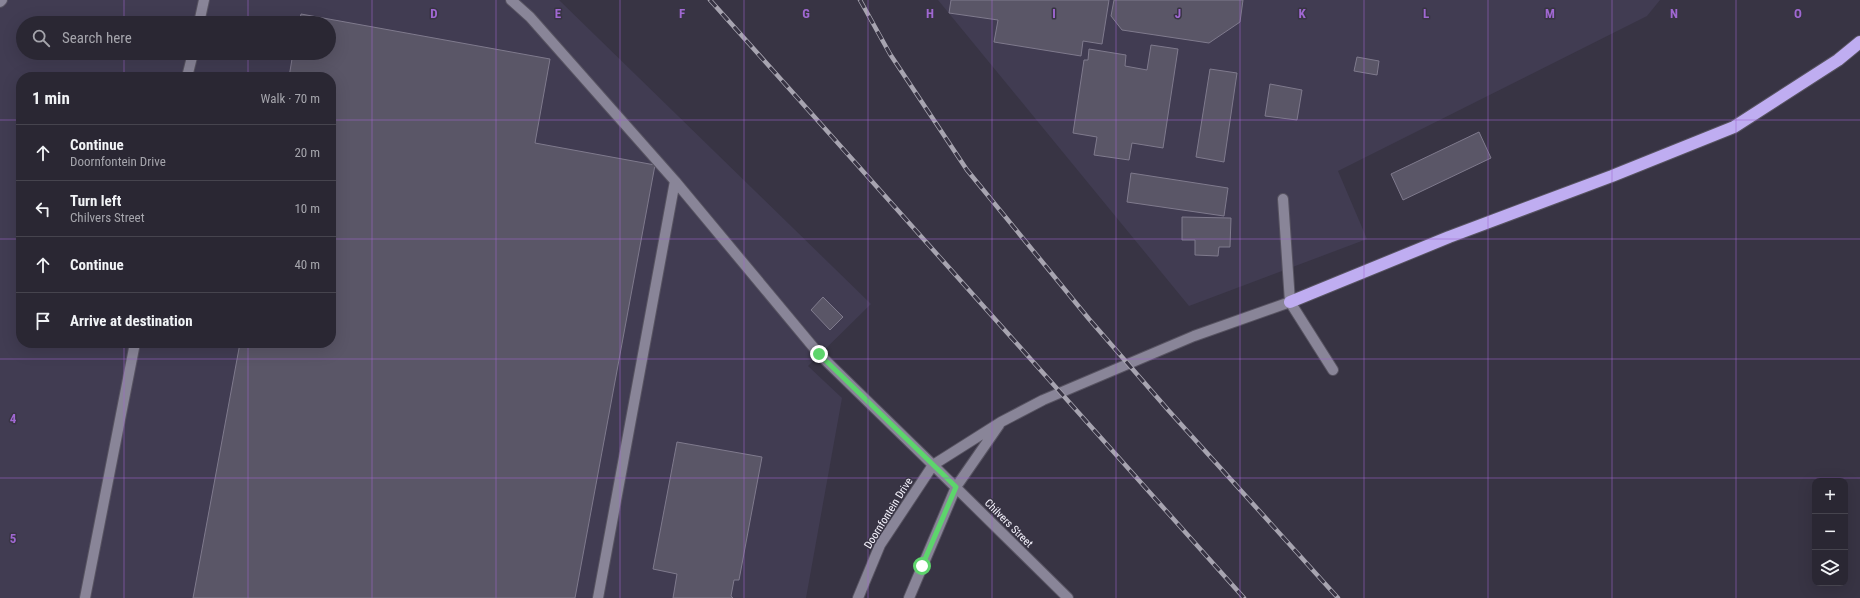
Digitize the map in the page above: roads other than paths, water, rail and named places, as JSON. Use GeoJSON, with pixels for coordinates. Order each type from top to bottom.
{"type":"FeatureCollection","features":[{"type":"Feature","properties":{"kind":"highway"},"geometry":{"type":"LineString","coordinates":[[1290,302],[1449,237],[1612,176],[1734,127],[1838,60],[1860,42]]}},
{"type":"Feature","properties":{"kind":"street"},"geometry":{"type":"LineString","coordinates":[[201,16],[204,0]]}},
{"type":"Feature","properties":{"kind":"street","name":"Chilvers Street"},"geometry":{"type":"LineString","coordinates":[[511,0],[530,17],[675,181],[819,354],[933,464],[1068,598]]}},
{"type":"Feature","properties":{"kind":"street"},"geometry":{"type":"LineString","coordinates":[[188,72],[191,60]]}},
{"type":"Feature","properties":{"kind":"street"},"geometry":{"type":"LineString","coordinates":[[598,598],[675,181]]}},
{"type":"Feature","properties":{"kind":"street"},"geometry":{"type":"LineString","coordinates":[[1283,199],[1290,302],[1333,370]]}},
{"type":"Feature","properties":{"kind":"street"},"geometry":{"type":"LineString","coordinates":[[933,464],[1001,422],[1043,400],[1194,336],[1290,302]]}},
{"type":"Feature","properties":{"kind":"street"},"geometry":{"type":"LineString","coordinates":[[85,598],[134,348]]}},
{"type":"Feature","properties":{"kind":"street"},"geometry":{"type":"LineString","coordinates":[[909,598],[956,487],[1001,422]]}},
{"type":"Feature","properties":{"kind":"street","name":"Doornfontein Drive"},"geometry":{"type":"LineString","coordinates":[[858,598],[880,545],[933,464]]}},
{"type":"Feature","properties":{"kind":"railway"},"geometry":{"type":"LineString","coordinates":[[710,0],[1244,598]]}},
{"type":"Feature","properties":{"kind":"railway"},"geometry":{"type":"LineString","coordinates":[[860,0],[890,54],[967,170],[1089,319],[1169,411],[1338,598]]}}]}
